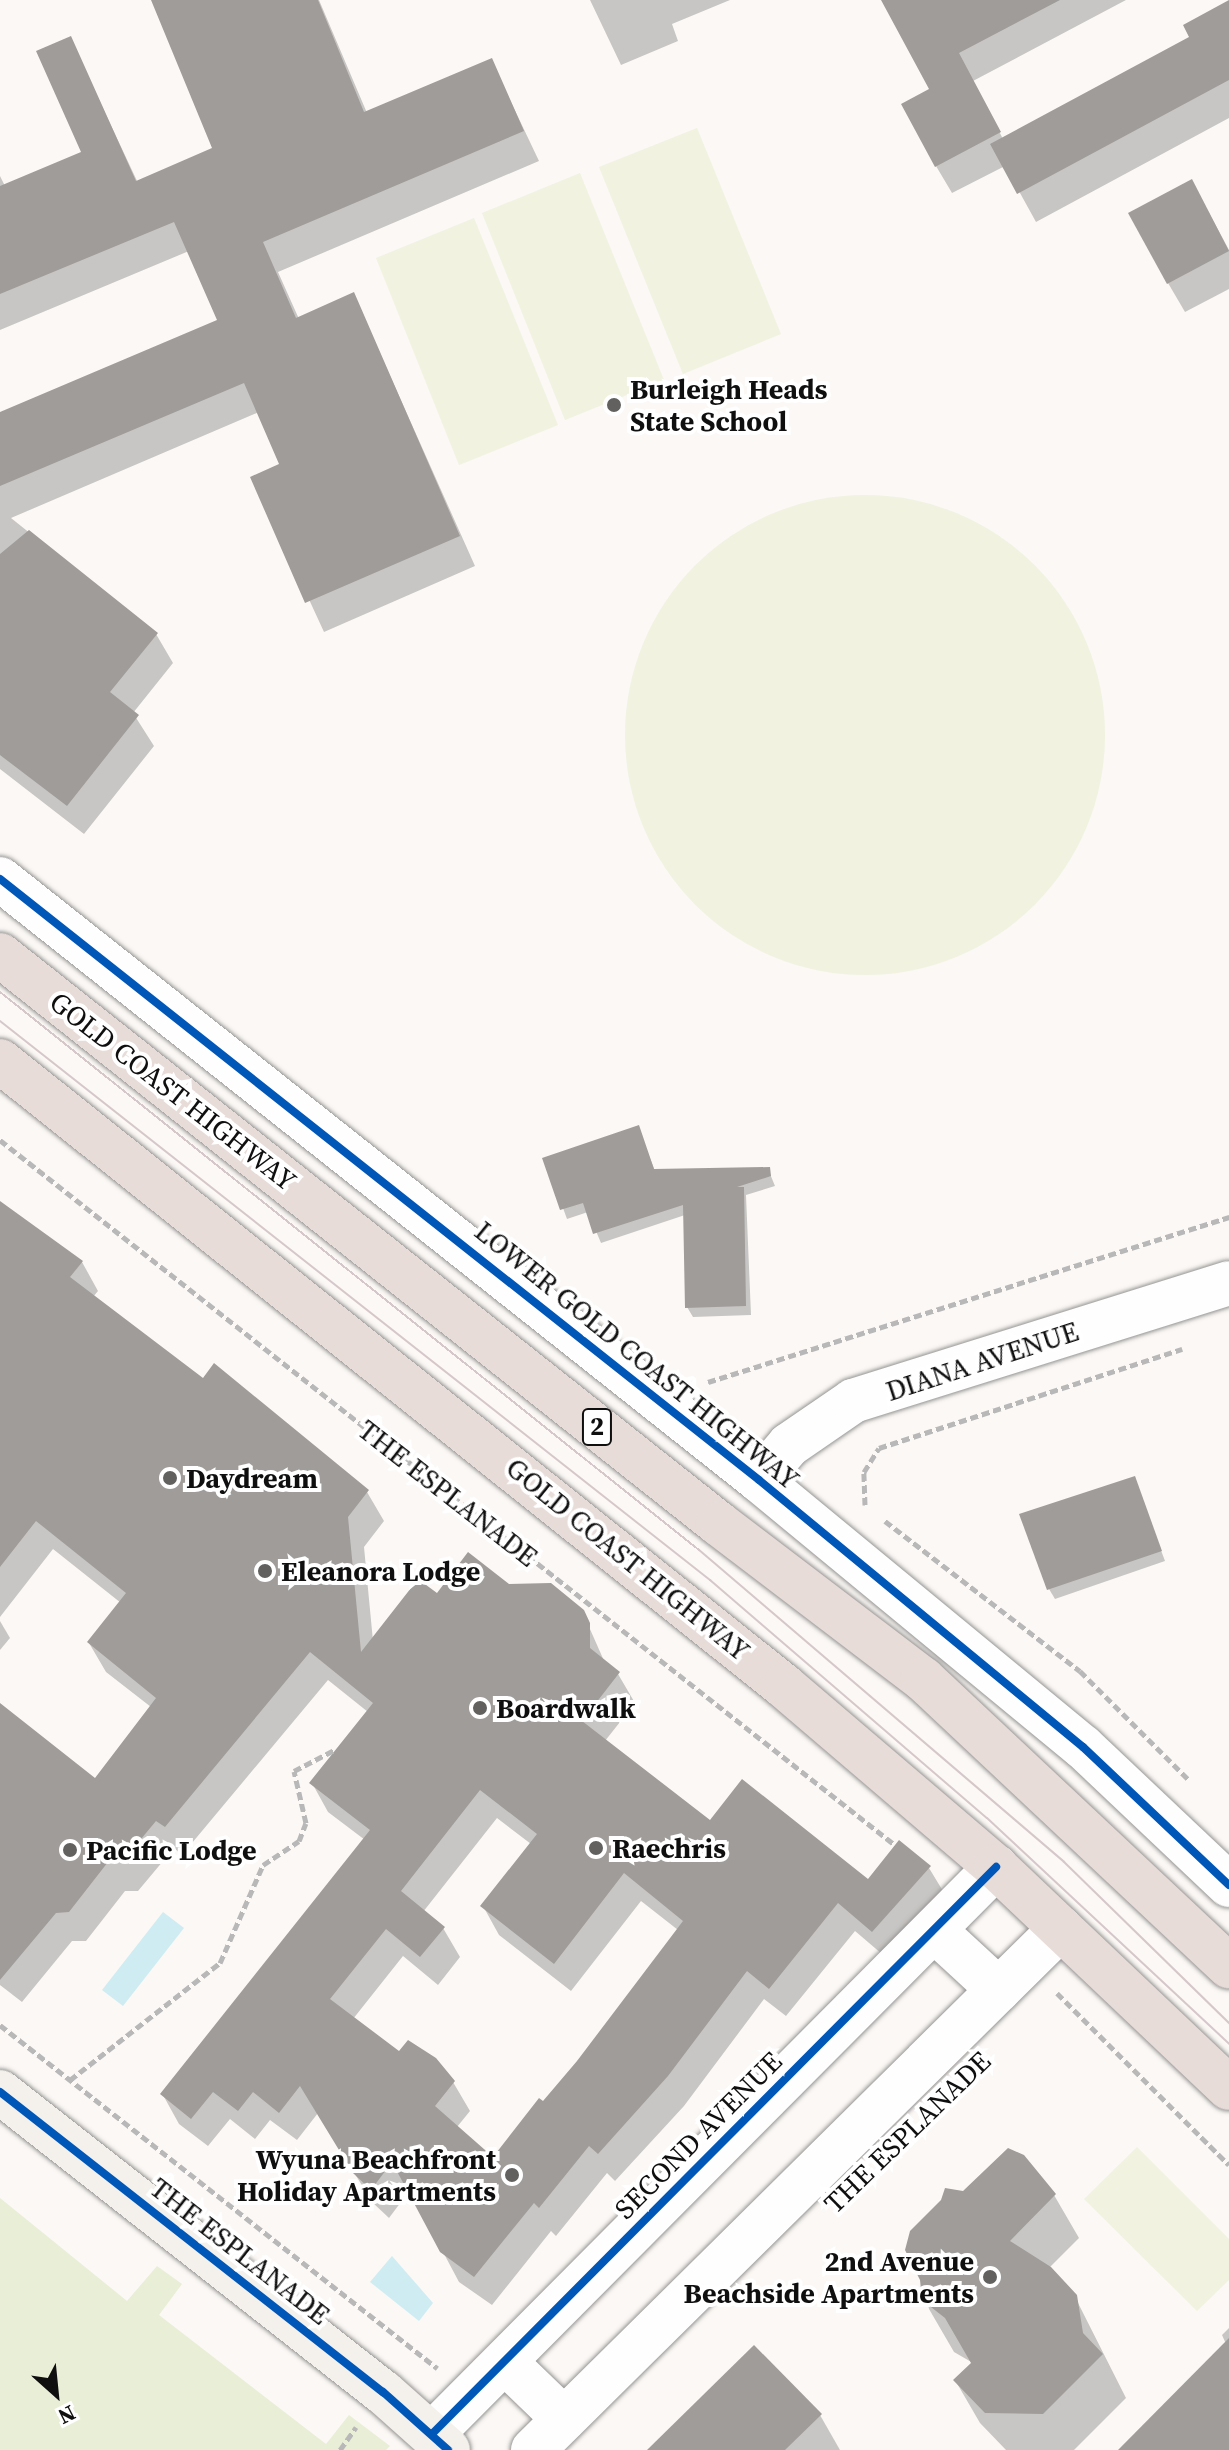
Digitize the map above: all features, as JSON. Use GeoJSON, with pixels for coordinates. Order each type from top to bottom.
{"type":"FeatureCollection","features":[{"type":"Feature","properties":{"kind":"highway","name":"GOLD COAST HIGHWAY"},"geometry":{"type":"LineString","coordinates":[[0,955],[923,1679],[1229,1966]]}},
{"type":"Feature","properties":{"kind":"highway","name":"GOLD COAST HIGHWAY"},"geometry":{"type":"LineString","coordinates":[[0,1061],[600,1535],[996,1867],[1229,2088]]}},
{"type":"Feature","properties":{"kind":"street","name":"LOWER GOLD COAST HIGHWAY"},"geometry":{"type":"LineString","coordinates":[[0,879],[759,1480],[1083,1747],[1229,1885]]}},
{"type":"Feature","properties":{"kind":"street","name":"DIANA AVENUE"},"geometry":{"type":"LineString","coordinates":[[759,1480],[789,1445],[853,1401],[1229,1283]]}},
{"type":"Feature","properties":{"kind":"street","name":"SECOND AVENUE"},"geometry":{"type":"LineString","coordinates":[[440,2442],[505,2362],[996,1867]]}},
{"type":"Feature","properties":{"kind":"street"},"geometry":{"type":"LineString","coordinates":[[533,2450],[1061,1928]]}},
{"type":"Feature","properties":{"kind":"street"},"geometry":{"type":"LineString","coordinates":[[934,1930],[999,1990]]}},
{"type":"Feature","properties":{"kind":"street","name":"THE ESPLANADE"},"geometry":{"type":"LineString","coordinates":[[0,2092],[440,2442]]}},
{"type":"Feature","properties":{"kind":"street"},"geometry":{"type":"LineString","coordinates":[[505,2362],[564,2419]]}},
{"type":"Feature","properties":{"kind":"path"},"geometry":{"type":"LineString","coordinates":[[699,1375],[710,1383],[1229,1217]]}},
{"type":"Feature","properties":{"kind":"path"},"geometry":{"type":"LineString","coordinates":[[1185,1348],[879,1448],[864,1472],[863,1504],[1080,1671],[1197,1789]]}},
{"type":"Feature","properties":{"kind":"path"},"geometry":{"type":"LineString","coordinates":[[70,2080],[220,1963],[263,1865],[299,1841],[306,1823],[294,1771],[336,1749]]}},
{"type":"Feature","properties":{"kind":"path"},"geometry":{"type":"LineString","coordinates":[[1042,2000],[1053,1989],[1229,2165]]}},
{"type":"Feature","properties":{"kind":"path"},"geometry":{"type":"LineString","coordinates":[[340,2450],[359,2423]]}},
{"type":"Feature","properties":{"kind":"green space"},"geometry":{"type":"Polygon","coordinates":[[[697,128],[781,334],[683,374],[599,167],[697,128]]]}},
{"type":"Feature","properties":{"kind":"green space"},"geometry":{"type":"Polygon","coordinates":[[[580,173],[664,380],[565,420],[482,213],[580,173]]]}},
{"type":"Feature","properties":{"kind":"green space"},"geometry":{"type":"Polygon","coordinates":[[[474,218],[558,425],[459,465],[376,258],[474,218]]]}},
{"type":"Feature","properties":{"kind":"green space"},"geometry":{"type":"Polygon","coordinates":[[[865,495],[912,499],[957,513],[999,535],[1035,565],[1065,601],[1087,643],[1101,688],[1105,735],[1101,782],[1087,827],[1065,869],[1035,905],[999,935],[957,957],[912,971],[865,975],[818,971],[773,957],[731,935],[695,905],[665,869],[643,827],[629,782],[625,735],[629,688],[643,643],[665,601],[695,565],[731,535],[773,513],[818,499],[865,495]]]}},
{"type":"Feature","properties":{"kind":"green space"},"geometry":{"type":"Polygon","coordinates":[[[1137,2147],[1229,2239],[1229,2280],[1197,2311],[1084,2199],[1137,2147]]]}},
{"type":"Feature","properties":{"kind":"green space"},"geometry":{"type":"Polygon","coordinates":[[[0,2198],[127,2301],[157,2266],[182,2284],[159,2315],[326,2444],[349,2415],[390,2446],[386,2450],[0,2450],[0,2198]]]}},
{"type":"Feature","properties":{"kind":"water"},"geometry":{"type":"Polygon","coordinates":[[[163,1912],[184,1928],[123,2006],[102,1990],[163,1912]]]}},
{"type":"Feature","properties":{"kind":"water"},"geometry":{"type":"Polygon","coordinates":[[[392,2256],[433,2303],[419,2321],[370,2282],[392,2256]]]}},
{"type":"Feature","properties":{"kind":"building"},"geometry":{"type":"Polygon","coordinates":[[[151,0],[318,0],[364,112],[492,58],[524,131],[263,242],[296,318],[354,292],[460,536],[305,603],[250,477],[279,464],[244,383],[0,486],[0,412],[217,320],[174,222],[0,294],[0,186],[81,152],[36,51],[71,36],[136,181],[212,148],[151,0]]]}},
{"type":"Feature","properties":{"kind":"building"},"geometry":{"type":"Polygon","coordinates":[[[881,0],[1060,0],[959,53],[1001,132],[935,167],[901,104],[929,89],[881,0]]]}},
{"type":"Feature","properties":{"kind":"building"},"geometry":{"type":"Polygon","coordinates":[[[1229,0],[1229,80],[1017,194],[990,144],[1189,37],[1183,25],[1229,0]]]}},
{"type":"Feature","properties":{"kind":"building"},"geometry":{"type":"Polygon","coordinates":[[[1192,179],[1229,251],[1167,284],[1128,213],[1192,179]]]}},
{"type":"Feature","properties":{"kind":"building"},"geometry":{"type":"Polygon","coordinates":[[[29,530],[158,633],[110,692],[139,715],[67,806],[0,755],[0,554],[29,530]]]}},
{"type":"Feature","properties":{"kind":"building"},"geometry":{"type":"Polygon","coordinates":[[[639,1125],[654,1169],[770,1167],[771,1176],[737,1187],[744,1187],[746,1306],[685,1308],[683,1205],[593,1234],[583,1203],[560,1210],[542,1158],[639,1125]]]}},
{"type":"Feature","properties":{"kind":"building"},"geometry":{"type":"Polygon","coordinates":[[[0,1201],[83,1261],[70,1277],[203,1378],[214,1363],[369,1490],[348,1517],[361,1652],[418,1579],[437,1593],[468,1552],[509,1584],[551,1583],[584,1610],[590,1623],[590,1648],[620,1672],[582,1721],[710,1820],[742,1779],[868,1879],[899,1840],[931,1866],[872,1932],[838,1903],[769,1989],[747,1971],[668,2076],[598,2154],[589,2146],[539,2208],[534,2203],[474,2277],[440,2252],[392,2162],[371,2190],[353,2173],[300,2086],[279,2113],[253,2092],[238,2111],[213,2092],[191,2119],[160,2094],[370,1830],[309,1783],[373,1703],[310,1652],[165,1827],[156,1821],[121,1863],[108,1862],[69,1912],[56,1913],[0,1980],[0,1703],[95,1778],[156,1698],[87,1642],[126,1593],[36,1521],[0,1567],[0,1201]],[[480,1790],[401,1891],[445,1927],[420,1957],[386,1929],[330,1999],[399,2051],[408,2040],[436,2058],[455,2081],[435,2106],[493,2157],[539,2098],[543,2101],[577,2061],[683,1921],[624,1873],[554,1964],[480,1906],[537,1834],[480,1790]]]}},
{"type":"Feature","properties":{"kind":"building"},"geometry":{"type":"Polygon","coordinates":[[[1135,1476],[1162,1551],[1047,1590],[1019,1514],[1135,1476]]]}},
{"type":"Feature","properties":{"kind":"building"},"geometry":{"type":"Polygon","coordinates":[[[1008,2148],[1024,2155],[1056,2194],[1010,2241],[1051,2267],[1077,2295],[1083,2333],[1103,2354],[1043,2414],[985,2413],[953,2380],[971,2363],[945,2318],[922,2300],[920,2280],[905,2250],[910,2231],[941,2200],[945,2188],[963,2191],[1008,2148]]]}},
{"type":"Feature","properties":{"kind":"building"},"geometry":{"type":"Polygon","coordinates":[[[1229,2338],[1229,2450],[1118,2450],[1229,2338]]]}},
{"type":"Feature","properties":{"kind":"building"},"geometry":{"type":"Polygon","coordinates":[[[754,2345],[822,2414],[785,2450],[647,2450],[754,2345]]]}},
{"type":"Feature","properties":{"kind":"tram line"},"geometry":{"type":"LineString","coordinates":[[0,992],[699,1550],[1064,1862],[1229,2023]]}},
{"type":"Feature","properties":{"kind":"tram line"},"geometry":{"type":"LineString","coordinates":[[0,1021],[710,1580],[987,1818],[1229,2044]]}},
{"type":"Feature","properties":{"kind":"cycle path"},"geometry":{"type":"LineString","coordinates":[[0,879],[759,1480],[1083,1747],[1229,1885]]}},
{"type":"Feature","properties":{"kind":"cycle path"},"geometry":{"type":"LineString","coordinates":[[432,2434],[996,1867]]}},
{"type":"Feature","properties":{"kind":"cycle path"},"geometry":{"type":"LineString","coordinates":[[0,2092],[383,2392],[448,2450]]}},
{"type":"Feature","properties":{"kind":"place","name":"Burleigh Heads State School"},"geometry":{"type":"Point","coordinates":[614,405]}},
{"type":"Feature","properties":{"kind":"place","name":"Daydream"},"geometry":{"type":"Point","coordinates":[170,1478]}},
{"type":"Feature","properties":{"kind":"place","name":"Eleanora Lodge"},"geometry":{"type":"Point","coordinates":[265,1571]}},
{"type":"Feature","properties":{"kind":"place","name":"Boardwalk"},"geometry":{"type":"Point","coordinates":[480,1708]}},
{"type":"Feature","properties":{"kind":"place","name":"Raechris"},"geometry":{"type":"Point","coordinates":[596,1848]}},
{"type":"Feature","properties":{"kind":"place","name":"Pacific Lodge"},"geometry":{"type":"Point","coordinates":[70,1850]}},
{"type":"Feature","properties":{"kind":"place","name":"Wyuna Beachfront Holiday Apartments"},"geometry":{"type":"Point","coordinates":[512,2175]}},
{"type":"Feature","properties":{"kind":"place","name":"2nd Avenue Beachside Apartments"},"geometry":{"type":"Point","coordinates":[990,2277]}}]}
